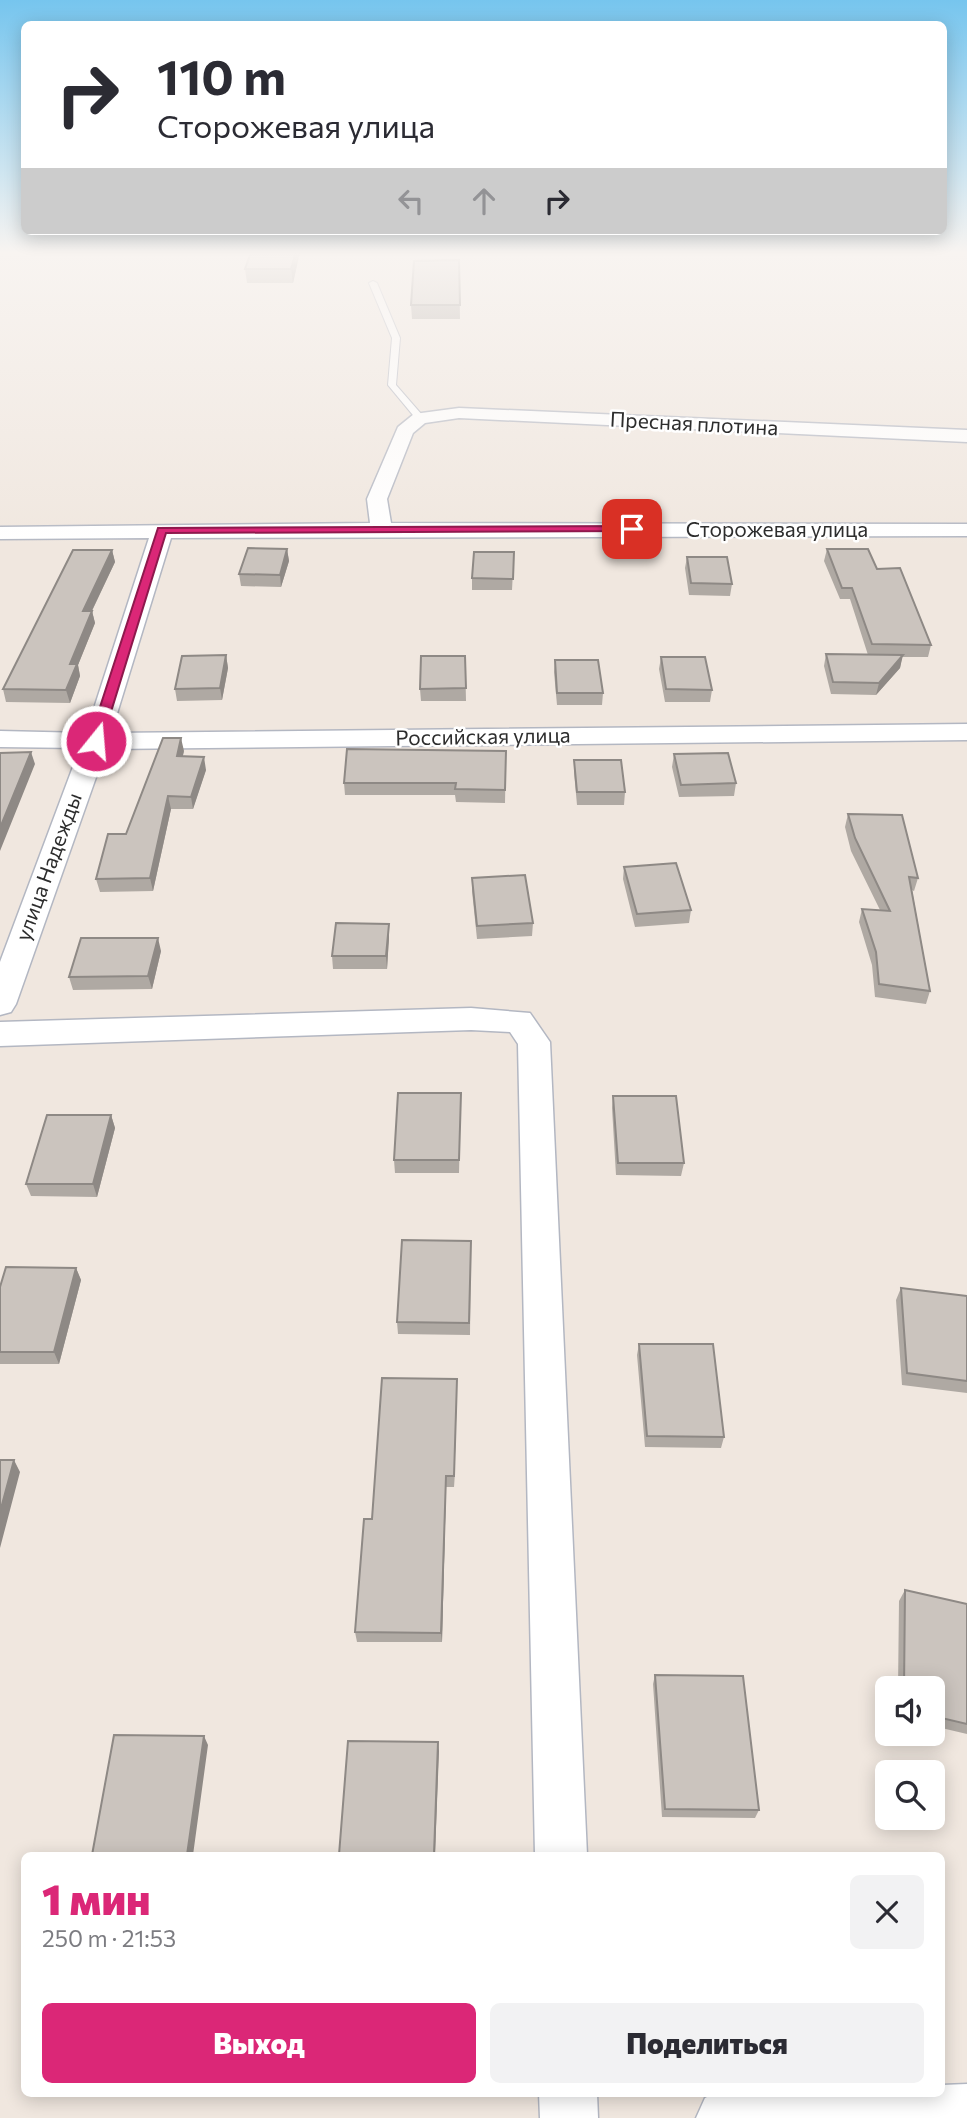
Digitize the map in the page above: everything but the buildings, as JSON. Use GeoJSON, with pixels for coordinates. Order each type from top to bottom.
{"type":"FeatureCollection","features":[{"type":"Feature","properties":{"kind":"street","name":"Пресная плотина"},"geometry":{"type":"LineString","coordinates":[[420,418],[459,413],[962,436]]}},
{"type":"Feature","properties":{"kind":"street"},"geometry":{"type":"LineString","coordinates":[[382,529],[377,499],[405,431],[420,418]]}},
{"type":"Feature","properties":{"kind":"street"},"geometry":{"type":"LineString","coordinates":[[962,436],[967,461]]}},
{"type":"Feature","properties":{"kind":"street"},"geometry":{"type":"LineString","coordinates":[[304,529],[377,499]]}},
{"type":"Feature","properties":{"kind":"street","name":"Сторожевая улица"},"geometry":{"type":"LineString","coordinates":[[0,533],[304,529],[967,530]]}},
{"type":"Feature","properties":{"kind":"street","name":"улица Надежды"},"geometry":{"type":"LineString","coordinates":[[0,1004],[96,741],[162,530]]}},
{"type":"Feature","properties":{"kind":"street","name":"Российская улица"},"geometry":{"type":"LineString","coordinates":[[0,738],[96,741],[967,732]]}},
{"type":"Feature","properties":{"kind":"street"},"geometry":{"type":"LineString","coordinates":[[0,1034],[471,1019],[519,1021],[534,1042],[561,1852]]}},
{"type":"Feature","properties":{"kind":"street"},"geometry":{"type":"LineString","coordinates":[[569,2097],[569,2118]]}},
{"type":"Feature","properties":{"kind":"street"},"geometry":{"type":"LineString","coordinates":[[725,2118],[967,2113]]}},
{"type":"Feature","properties":{"kind":"lane"},"geometry":{"type":"LineString","coordinates":[[395,351],[392,385],[420,418]]}},
{"type":"Feature","properties":{"kind":"route"},"geometry":{"type":"LineString","coordinates":[[96,741],[162,530],[632,529]]}}]}
